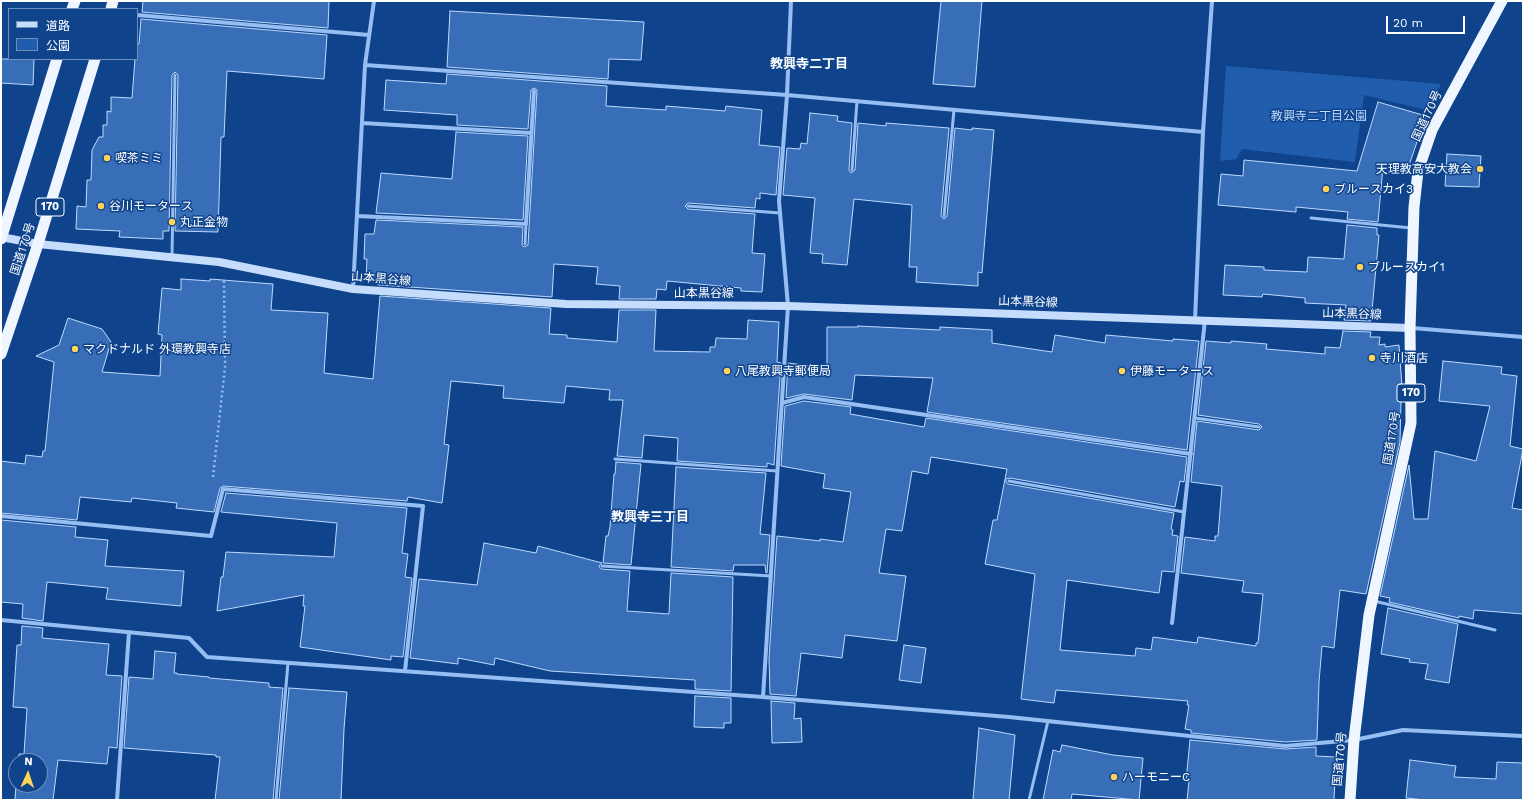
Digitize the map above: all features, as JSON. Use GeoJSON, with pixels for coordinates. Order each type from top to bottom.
{"type":"FeatureCollection","features":[{"type":"Feature","properties":{"kind":"highway","name":"国道170号"},"geometry":{"type":"LineString","coordinates":[[1350,800],[1354,740],[1372,601],[1411,423],[1410,328],[1414,207],[1418,171],[1432,130],[1502,1]]}},
{"type":"Feature","properties":{"kind":"highway","name":"国道170号"},"geometry":{"type":"LineString","coordinates":[[1,238],[57,60]]}},
{"type":"Feature","properties":{"kind":"highway","name":"国道170号"},"geometry":{"type":"LineString","coordinates":[[1,354],[38,244],[95,60]]}},
{"type":"Feature","properties":{"kind":"main road","name":"山本黒谷線"},"geometry":{"type":"LineString","coordinates":[[1,238],[38,244],[225,263],[353,290],[566,304],[788,306],[1410,328]]}},
{"type":"Feature","properties":{"kind":"street"},"geometry":{"type":"LineString","coordinates":[[353,290],[365,65],[374,1]]}},
{"type":"Feature","properties":{"kind":"street"},"geometry":{"type":"LineString","coordinates":[[764,697],[788,306],[779,201],[787,95],[791,1]]}},
{"type":"Feature","properties":{"kind":"street"},"geometry":{"type":"LineString","coordinates":[[1195,320],[1203,132],[1212,1]]}},
{"type":"Feature","properties":{"kind":"street"},"geometry":{"type":"LineString","coordinates":[[138,15],[369,35]]}},
{"type":"Feature","properties":{"kind":"street"},"geometry":{"type":"LineString","coordinates":[[365,65],[787,95],[1203,132]]}},
{"type":"Feature","properties":{"kind":"street"},"geometry":{"type":"LineString","coordinates":[[357,216],[526,224],[534,91]]}},
{"type":"Feature","properties":{"kind":"street"},"geometry":{"type":"LineString","coordinates":[[362,124],[531,133]]}},
{"type":"Feature","properties":{"kind":"street"},"geometry":{"type":"LineString","coordinates":[[1172,623],[1205,320]]}},
{"type":"Feature","properties":{"kind":"street"},"geometry":{"type":"LineString","coordinates":[[1410,328],[1523,337]]}},
{"type":"Feature","properties":{"kind":"street"},"geometry":{"type":"LineString","coordinates":[[782,403],[804,396],[1191,454]]}},
{"type":"Feature","properties":{"kind":"street"},"geometry":{"type":"LineString","coordinates":[[1,516],[211,536],[223,489],[423,506],[405,671]]}},
{"type":"Feature","properties":{"kind":"street"},"geometry":{"type":"LineString","coordinates":[[1,620],[188,638],[207,658],[764,697],[1048,721],[1285,746],[1354,740],[1403,730],[1523,736]]}},
{"type":"Feature","properties":{"kind":"street"},"geometry":{"type":"LineString","coordinates":[[117,800],[129,632]]}},
{"type":"Feature","properties":{"kind":"lane"},"geometry":{"type":"LineString","coordinates":[[172,258],[175,75]]}},
{"type":"Feature","properties":{"kind":"lane"},"geometry":{"type":"LineString","coordinates":[[852,170],[857,101]]}},
{"type":"Feature","properties":{"kind":"lane"},"geometry":{"type":"LineString","coordinates":[[944,216],[954,110]]}},
{"type":"Feature","properties":{"kind":"lane"},"geometry":{"type":"LineString","coordinates":[[688,206],[780,213]]}},
{"type":"Feature","properties":{"kind":"lane"},"geometry":{"type":"LineString","coordinates":[[1312,218],[1413,228]]}},
{"type":"Feature","properties":{"kind":"lane"},"geometry":{"type":"LineString","coordinates":[[525,244],[526,224]]}},
{"type":"Feature","properties":{"kind":"lane"},"geometry":{"type":"LineString","coordinates":[[1195,418],[1259,427]]}},
{"type":"Feature","properties":{"kind":"lane"},"geometry":{"type":"LineString","coordinates":[[615,459],[778,472]]}},
{"type":"Feature","properties":{"kind":"lane"},"geometry":{"type":"LineString","coordinates":[[1009,480],[1184,512]]}},
{"type":"Feature","properties":{"kind":"lane"},"geometry":{"type":"LineString","coordinates":[[602,566],[771,576]]}},
{"type":"Feature","properties":{"kind":"lane"},"geometry":{"type":"LineString","coordinates":[[1372,601],[1495,630]]}},
{"type":"Feature","properties":{"kind":"lane"},"geometry":{"type":"LineString","coordinates":[[276,800],[288,664]]}},
{"type":"Feature","properties":{"kind":"lane"},"geometry":{"type":"LineString","coordinates":[[1029,800],[1048,721]]}},
{"type":"Feature","properties":{"kind":"path"},"geometry":{"type":"LineString","coordinates":[[223,489],[213,479],[225,367],[225,263]]}},
{"type":"Feature","properties":{"kind":"green space","name":"教興寺二丁目公園"},"geometry":{"type":"Polygon","coordinates":[[[1226,66],[1441,84],[1427,110],[1364,95],[1355,162],[1242,149],[1236,159],[1220,161],[1226,66]]]}},
{"type":"Feature","properties":{"kind":"building"},"geometry":{"type":"Polygon","coordinates":[[[143,1],[329,1],[328,28],[142,12],[143,1]]]}},
{"type":"Feature","properties":{"kind":"building"},"geometry":{"type":"Polygon","coordinates":[[[941,1],[982,1],[975,87],[933,84],[941,1]]]}},
{"type":"Feature","properties":{"kind":"building"},"geometry":{"type":"Polygon","coordinates":[[[450,11],[644,22],[641,60],[609,59],[608,79],[447,67],[450,11]]]}},
{"type":"Feature","properties":{"kind":"building"},"geometry":{"type":"Polygon","coordinates":[[[141,19],[327,35],[324,79],[227,71],[224,137],[221,137],[218,232],[175,231],[178,75],[175,72],[172,75],[169,231],[163,231],[163,239],[119,237],[120,231],[76,229],[77,206],[86,207],[87,180],[91,180],[92,150],[99,137],[103,137],[103,125],[107,125],[107,111],[111,112],[111,97],[132,98],[135,60],[138,60],[141,19]]]}},
{"type":"Feature","properties":{"kind":"building"},"geometry":{"type":"Polygon","coordinates":[[[1,59],[34,60],[33,85],[1,83],[1,59]]]}},
{"type":"Feature","properties":{"kind":"building"},"geometry":{"type":"Polygon","coordinates":[[[447,74],[607,86],[606,106],[666,110],[666,106],[725,111],[726,106],[762,110],[759,145],[780,147],[776,195],[760,193],[760,199],[756,198],[755,208],[688,203],[685,206],[688,209],[755,214],[752,253],[765,254],[762,292],[741,291],[741,288],[667,281],[666,290],[657,289],[656,299],[619,299],[620,286],[596,284],[598,267],[554,264],[552,297],[378,285],[378,280],[366,279],[367,259],[364,259],[365,234],[374,234],[376,220],[523,227],[522,245],[524,247],[528,245],[537,90],[534,88],[531,90],[528,129],[457,125],[457,115],[384,110],[386,80],[446,84],[447,74]]]}},
{"type":"Feature","properties":{"kind":"building"},"geometry":{"type":"Polygon","coordinates":[[[1378,102],[1426,116],[1406,174],[1383,167],[1378,222],[1347,219],[1348,212],[1296,207],[1296,212],[1218,205],[1221,174],[1243,176],[1244,160],[1357,171],[1378,102]]]}},
{"type":"Feature","properties":{"kind":"building"},"geometry":{"type":"Polygon","coordinates":[[[810,113],[838,116],[837,121],[852,123],[849,170],[851,173],[855,170],[858,123],[886,126],[886,123],[949,128],[941,216],[944,219],[947,216],[955,128],[994,130],[982,273],[978,272],[978,286],[916,282],[917,267],[909,267],[912,205],[854,199],[847,265],[822,263],[823,254],[810,253],[815,198],[783,195],[787,148],[800,149],[801,143],[807,144],[810,113]]]}},
{"type":"Feature","properties":{"kind":"building"},"geometry":{"type":"Polygon","coordinates":[[[456,132],[528,136],[523,220],[376,213],[381,173],[452,179],[456,132]]]}},
{"type":"Feature","properties":{"kind":"building"},"geometry":{"type":"Polygon","coordinates":[[[1447,154],[1481,156],[1479,187],[1445,186],[1447,154]]]}},
{"type":"Feature","properties":{"kind":"building"},"geometry":{"type":"Polygon","coordinates":[[[1347,225],[1377,228],[1377,235],[1379,235],[1371,321],[1344,320],[1346,305],[1305,303],[1305,298],[1263,294],[1262,297],[1223,295],[1225,265],[1264,267],[1264,270],[1307,272],[1308,257],[1344,259],[1347,225]]]}},
{"type":"Feature","properties":{"kind":"building"},"geometry":{"type":"Polygon","coordinates":[[[181,279],[210,281],[210,279],[273,284],[271,310],[328,313],[324,373],[373,379],[380,296],[551,308],[549,334],[567,335],[567,338],[617,342],[619,310],[656,310],[654,351],[710,352],[710,347],[715,347],[716,338],[747,339],[748,320],[779,322],[777,362],[781,363],[774,465],[767,463],[767,467],[677,461],[678,438],[644,435],[642,458],[617,456],[623,400],[609,400],[610,390],[566,386],[564,403],[503,398],[504,386],[451,381],[444,444],[449,445],[442,503],[408,497],[407,501],[223,486],[220,488],[214,512],[176,508],[177,503],[132,498],[131,502],[80,497],[77,520],[1,513],[1,461],[25,464],[26,455],[42,457],[43,451],[45,451],[54,362],[36,356],[59,345],[68,318],[102,329],[111,342],[102,372],[160,376],[162,335],[158,334],[162,288],[181,290],[181,279]]]}},
{"type":"Feature","properties":{"kind":"building"},"geometry":{"type":"Polygon","coordinates":[[[858,326],[940,330],[940,327],[992,330],[992,343],[1052,352],[1055,335],[1105,343],[1106,335],[1173,341],[1173,339],[1199,341],[1187,450],[927,412],[933,378],[855,375],[852,400],[804,394],[786,398],[788,363],[827,368],[827,327],[858,326]]]}},
{"type":"Feature","properties":{"kind":"building"},"geometry":{"type":"Polygon","coordinates":[[[1343,331],[1371,332],[1370,337],[1380,337],[1379,345],[1385,344],[1385,347],[1399,345],[1403,401],[1401,401],[1400,442],[1366,594],[1340,590],[1334,648],[1322,646],[1317,740],[1285,742],[1191,733],[1191,730],[1185,729],[1189,705],[1187,705],[1188,701],[1056,690],[1054,703],[1021,699],[1035,574],[985,564],[993,520],[997,520],[1007,469],[931,457],[928,474],[912,471],[902,531],[886,529],[879,573],[906,576],[897,641],[845,635],[842,658],[801,653],[796,696],[770,694],[769,658],[777,536],[843,542],[851,492],[823,488],[825,474],[781,466],[785,406],[804,401],[851,407],[850,414],[924,427],[926,418],[1187,457],[1184,482],[1180,481],[1175,507],[1010,478],[1006,479],[1008,484],[1174,513],[1171,529],[1173,530],[1172,535],[1178,536],[1174,572],[1162,571],[1159,593],[1067,580],[1060,650],[1135,656],[1136,648],[1151,650],[1153,637],[1197,643],[1198,637],[1256,646],[1256,643],[1258,643],[1263,594],[1242,592],[1244,581],[1181,573],[1185,537],[1215,541],[1215,536],[1218,536],[1222,486],[1191,482],[1197,421],[1259,430],[1262,427],[1259,424],[1198,415],[1206,341],[1231,343],[1231,341],[1267,344],[1266,349],[1325,354],[1325,347],[1340,348],[1343,331]]]}},
{"type":"Feature","properties":{"kind":"building"},"geometry":{"type":"Polygon","coordinates":[[[1443,361],[1502,367],[1501,374],[1517,376],[1510,446],[1523,449],[1512,508],[1523,510],[1523,614],[1474,610],[1473,619],[1459,616],[1459,618],[1389,602],[1390,598],[1380,596],[1409,465],[1414,519],[1428,519],[1435,451],[1476,461],[1490,406],[1439,401],[1443,361]]]}},
{"type":"Feature","properties":{"kind":"building"},"geometry":{"type":"Polygon","coordinates":[[[616,462],[641,464],[631,565],[603,563],[606,536],[608,536],[610,527],[616,462]]]}},
{"type":"Feature","properties":{"kind":"building"},"geometry":{"type":"Polygon","coordinates":[[[676,467],[766,473],[760,534],[770,535],[767,573],[765,565],[734,565],[733,571],[671,567],[676,467]]]}},
{"type":"Feature","properties":{"kind":"building"},"geometry":{"type":"Polygon","coordinates":[[[226,493],[407,508],[402,553],[408,554],[405,577],[412,578],[403,657],[391,656],[391,660],[300,647],[305,606],[303,606],[304,595],[217,611],[226,552],[334,557],[337,523],[221,512],[226,493]]]}},
{"type":"Feature","properties":{"kind":"building"},"geometry":{"type":"Polygon","coordinates":[[[1,520],[76,527],[75,537],[108,540],[105,566],[184,571],[181,606],[106,599],[108,588],[47,582],[43,621],[22,618],[23,604],[1,602],[1,520]]]}},
{"type":"Feature","properties":{"kind":"building"},"geometry":{"type":"Polygon","coordinates":[[[484,543],[536,553],[538,546],[602,563],[599,566],[601,569],[630,571],[627,611],[669,614],[671,573],[733,577],[731,691],[695,689],[695,680],[550,671],[495,658],[494,665],[458,658],[458,664],[410,658],[419,579],[477,585],[484,543]]]}},
{"type":"Feature","properties":{"kind":"building"},"geometry":{"type":"Polygon","coordinates":[[[1388,608],[1458,624],[1449,683],[1425,679],[1428,664],[1409,662],[1410,659],[1381,654],[1388,608]]]}},
{"type":"Feature","properties":{"kind":"building"},"geometry":{"type":"Polygon","coordinates":[[[22,626],[43,628],[42,638],[109,644],[106,675],[122,676],[117,748],[109,747],[107,764],[58,760],[53,800],[15,800],[15,793],[48,793],[48,753],[24,753],[27,708],[13,707],[17,645],[21,645],[22,626]]]}},
{"type":"Feature","properties":{"kind":"building"},"geometry":{"type":"Polygon","coordinates":[[[904,645],[926,648],[921,683],[899,680],[904,645]]]}},
{"type":"Feature","properties":{"kind":"building"},"geometry":{"type":"Polygon","coordinates":[[[155,651],[176,653],[174,673],[177,674],[269,683],[269,687],[283,688],[273,800],[215,800],[220,757],[216,757],[216,755],[124,748],[129,677],[153,679],[155,651]]]}},
{"type":"Feature","properties":{"kind":"building"},"geometry":{"type":"Polygon","coordinates":[[[289,688],[347,692],[341,800],[279,800],[289,688]]]}},
{"type":"Feature","properties":{"kind":"building"},"geometry":{"type":"Polygon","coordinates":[[[695,696],[731,698],[731,723],[724,723],[724,728],[694,727],[695,696]]]}},
{"type":"Feature","properties":{"kind":"building"},"geometry":{"type":"Polygon","coordinates":[[[771,701],[795,703],[794,719],[801,718],[802,742],[772,743],[771,701]]]}},
{"type":"Feature","properties":{"kind":"building"},"geometry":{"type":"Polygon","coordinates":[[[979,728],[1015,735],[1009,800],[973,800],[979,728]]]}},
{"type":"Feature","properties":{"kind":"building"},"geometry":{"type":"Polygon","coordinates":[[[1190,740],[1285,749],[1316,747],[1316,756],[1336,757],[1334,800],[1187,800],[1189,781],[1186,781],[1190,740]]]}},
{"type":"Feature","properties":{"kind":"building"},"geometry":{"type":"Polygon","coordinates":[[[1062,745],[1113,755],[1143,758],[1139,800],[1072,794],[1071,800],[1043,800],[1053,750],[1060,752],[1062,745]]]}},
{"type":"Feature","properties":{"kind":"building"},"geometry":{"type":"Polygon","coordinates":[[[1410,760],[1456,766],[1454,777],[1496,779],[1497,762],[1523,763],[1523,800],[1425,800],[1406,798],[1410,760]]]}},
{"type":"Feature","properties":{"kind":"place","name":"喫茶ミミ"},"geometry":{"type":"Point","coordinates":[107,158]}},
{"type":"Feature","properties":{"kind":"place","name":"天理教高安大教会"},"geometry":{"type":"Point","coordinates":[1480,169]}},
{"type":"Feature","properties":{"kind":"place","name":"ブルースカイ3"},"geometry":{"type":"Point","coordinates":[1326,189]}},
{"type":"Feature","properties":{"kind":"place","name":"谷川モータース"},"geometry":{"type":"Point","coordinates":[101,206]}},
{"type":"Feature","properties":{"kind":"place","name":"丸正金物"},"geometry":{"type":"Point","coordinates":[172,222]}},
{"type":"Feature","properties":{"kind":"place","name":"ブルースカイ1"},"geometry":{"type":"Point","coordinates":[1360,267]}},
{"type":"Feature","properties":{"kind":"place","name":"マクドナルド 外環教興寺店"},"geometry":{"type":"Point","coordinates":[75,349]}},
{"type":"Feature","properties":{"kind":"place","name":"寺川酒店"},"geometry":{"type":"Point","coordinates":[1372,358]}},
{"type":"Feature","properties":{"kind":"place","name":"八尾教興寺郵便局"},"geometry":{"type":"Point","coordinates":[727,371]}},
{"type":"Feature","properties":{"kind":"place","name":"伊藤モータース"},"geometry":{"type":"Point","coordinates":[1122,371]}},
{"type":"Feature","properties":{"kind":"place","name":"ハーモニーC"},"geometry":{"type":"Point","coordinates":[1114,777]}},
{"type":"Feature","properties":{"kind":"district","name":"教興寺二丁目"},"geometry":{"type":"Point","coordinates":[809,64]}},
{"type":"Feature","properties":{"kind":"district","name":"教興寺三丁目"},"geometry":{"type":"Point","coordinates":[650,517]}}]}
